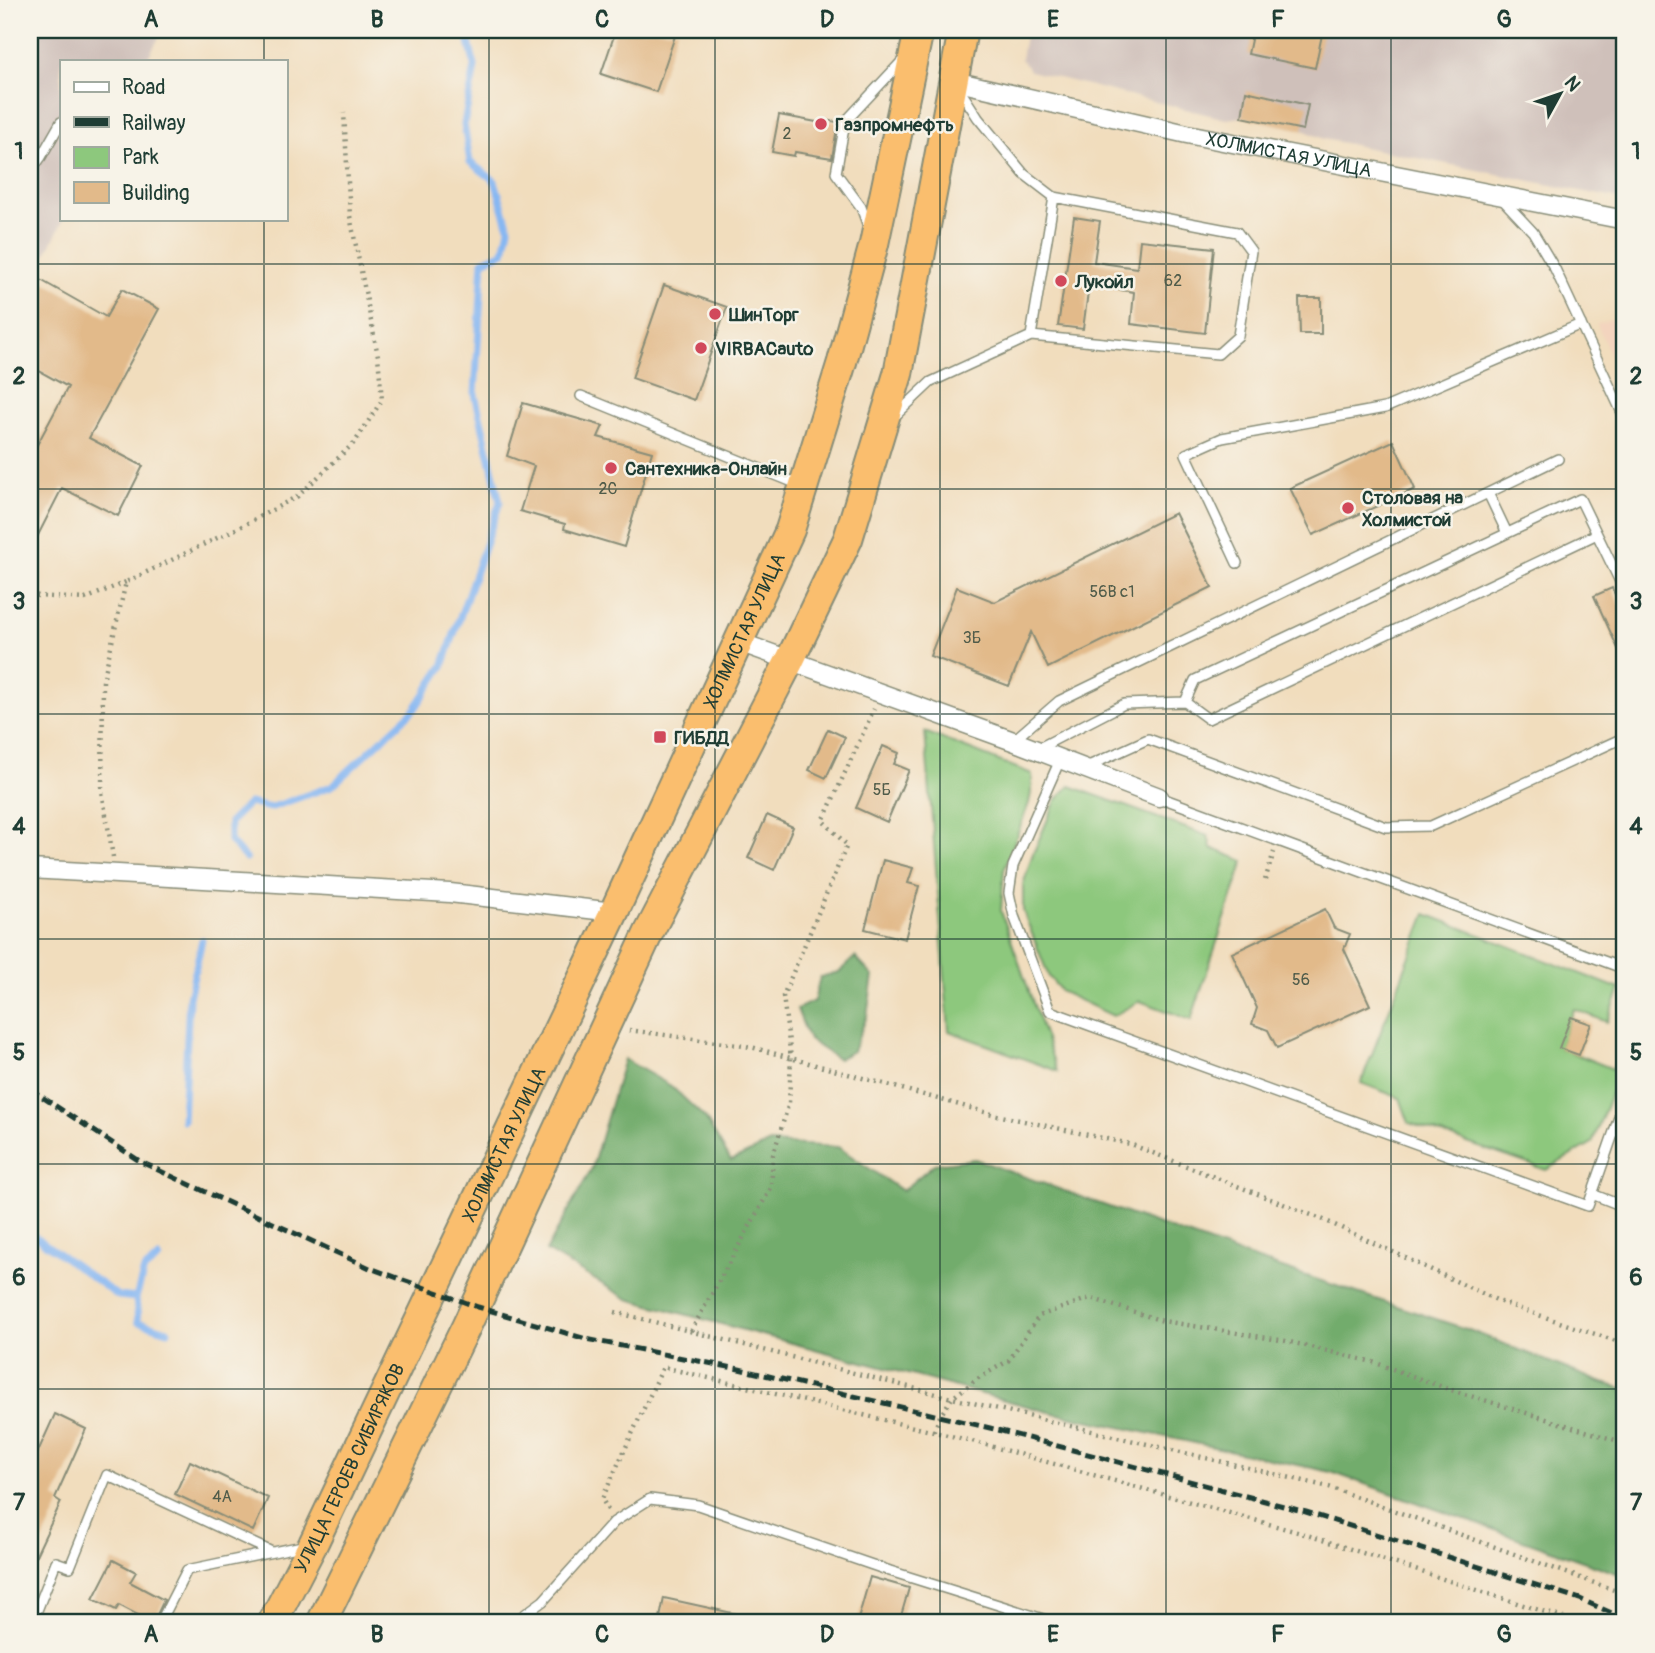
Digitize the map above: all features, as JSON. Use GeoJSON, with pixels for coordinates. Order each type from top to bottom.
{"type":"FeatureCollection","features":[{"type":"Feature","properties":{"kind":"highway"},"geometry":{"type":"LineString","coordinates":[[321,1623],[466,1327],[649,932],[790,660],[848,539],[898,374],[963,30]]}},
{"type":"Feature","properties":{"kind":"highway","name":"ХОЛМИСТАЯ УЛИЦА"},"geometry":{"type":"LineString","coordinates":[[423,1311],[614,912],[790,530],[842,362],[874,244],[918,37]]}},
{"type":"Feature","properties":{"kind":"highway","name":"УЛИЦА ГЕРОЕВ СИБИРЯКОВ"},"geometry":{"type":"LineString","coordinates":[[272,1623],[313,1544],[423,1311]]}},
{"type":"Feature","properties":{"kind":"street","name":"ХОЛМИСТАЯ УЛИЦА"},"geometry":{"type":"LineString","coordinates":[[954,80],[1187,134],[1501,198],[1625,220]]}},
{"type":"Feature","properties":{"kind":"street"},"geometry":{"type":"LineString","coordinates":[[739,642],[1159,797]]}},
{"type":"Feature","properties":{"kind":"street"},"geometry":{"type":"LineString","coordinates":[[30,869],[450,893],[614,912]]}},
{"type":"Feature","properties":{"kind":"lane"},"geometry":{"type":"LineString","coordinates":[[874,244],[861,207],[836,173],[845,122],[918,37]]}},
{"type":"Feature","properties":{"kind":"lane"},"geometry":{"type":"LineString","coordinates":[[881,430],[932,382],[1031,336],[1218,354],[1238,336],[1251,251],[1237,232],[1054,197],[1024,174],[978,118],[954,80]]}},
{"type":"Feature","properties":{"kind":"lane"},"geometry":{"type":"LineString","coordinates":[[30,172],[60,124]]}},
{"type":"Feature","properties":{"kind":"lane"},"geometry":{"type":"LineString","coordinates":[[1031,336],[1054,197]]}},
{"type":"Feature","properties":{"kind":"lane"},"geometry":{"type":"LineString","coordinates":[[1501,198],[1533,232],[1555,269],[1625,419]]}},
{"type":"Feature","properties":{"kind":"lane"},"geometry":{"type":"LineString","coordinates":[[1237,563],[1186,454],[1222,438],[1385,408],[1581,324]]}},
{"type":"Feature","properties":{"kind":"lane"},"geometry":{"type":"LineString","coordinates":[[581,396],[803,487]]}},
{"type":"Feature","properties":{"kind":"lane"},"geometry":{"type":"LineString","coordinates":[[1013,741],[1059,701],[1558,459]]}},
{"type":"Feature","properties":{"kind":"lane"},"geometry":{"type":"LineString","coordinates":[[1488,493],[1507,533]]}},
{"type":"Feature","properties":{"kind":"lane"},"geometry":{"type":"LineString","coordinates":[[1185,702],[1195,680],[1580,499],[1625,592]]}},
{"type":"Feature","properties":{"kind":"lane"},"geometry":{"type":"LineString","coordinates":[[1035,750],[1124,704],[1185,702],[1208,719],[1597,534]]}},
{"type":"Feature","properties":{"kind":"lane"},"geometry":{"type":"LineString","coordinates":[[1082,768],[1148,739],[1386,827],[1432,826],[1625,737]]}},
{"type":"Feature","properties":{"kind":"lane"},"geometry":{"type":"LineString","coordinates":[[1060,760],[1013,866],[1009,893],[1014,916],[1050,1011],[1588,1206],[1625,1100]]}},
{"type":"Feature","properties":{"kind":"lane"},"geometry":{"type":"LineString","coordinates":[[1159,797],[1625,969]]}},
{"type":"Feature","properties":{"kind":"lane"},"geometry":{"type":"LineString","coordinates":[[1592,1194],[1625,1207]]}},
{"type":"Feature","properties":{"kind":"lane"},"geometry":{"type":"LineString","coordinates":[[32,1623],[57,1562],[70,1567],[107,1475],[272,1552]]}},
{"type":"Feature","properties":{"kind":"lane"},"geometry":{"type":"LineString","coordinates":[[513,1623],[543,1601],[614,1522],[650,1499],[698,1505],[890,1571],[1056,1623]]}},
{"type":"Feature","properties":{"kind":"lane"},"geometry":{"type":"LineString","coordinates":[[160,1623],[187,1570],[313,1544]]}},
{"type":"Feature","properties":{"kind":"path"},"geometry":{"type":"LineString","coordinates":[[30,592],[38,596],[85,599],[126,582],[298,496],[355,442],[382,400],[378,356],[350,216],[344,113]]}},
{"type":"Feature","properties":{"kind":"path"},"geometry":{"type":"LineString","coordinates":[[116,875],[102,791],[103,681],[126,582]]}},
{"type":"Feature","properties":{"kind":"path"},"geometry":{"type":"LineString","coordinates":[[691,1331],[771,1188],[773,1156],[789,1103],[791,1058],[783,996],[847,845],[823,821],[881,693]]}},
{"type":"Feature","properties":{"kind":"path"},"geometry":{"type":"LineString","coordinates":[[604,1027],[751,1047],[992,1114],[1130,1144],[1324,1220],[1503,1303],[1625,1344]]}},
{"type":"Feature","properties":{"kind":"path"},"geometry":{"type":"LineString","coordinates":[[934,1431],[952,1398],[1008,1361],[1039,1316],[1090,1298],[1163,1321],[1286,1341],[1373,1362],[1451,1390],[1625,1443]]}},
{"type":"Feature","properties":{"kind":"path"},"geometry":{"type":"LineString","coordinates":[[615,1312],[952,1398],[1329,1487],[1625,1594]]}},
{"type":"Feature","properties":{"kind":"path"},"geometry":{"type":"LineString","coordinates":[[614,1522],[602,1499],[663,1367],[934,1431],[1301,1533],[1579,1623]]}},
{"type":"Feature","properties":{"kind":"shaded area"},"geometry":{"type":"Polygon","coordinates":[[[30,30],[163,30],[147,60],[60,60],[60,220],[63,220],[43,260],[30,257],[30,30]]]}},
{"type":"Feature","properties":{"kind":"shaded area"},"geometry":{"type":"Polygon","coordinates":[[[1026,30],[1625,30],[1625,200],[1324,139],[1303,130],[1243,117],[1226,119],[1030,71],[1021,59],[1026,30]]]}},
{"type":"Feature","properties":{"kind":"shaded area"},"geometry":{"type":"Polygon","coordinates":[[[1625,316],[1625,392],[1597,324],[1625,316]]]}},
{"type":"Feature","properties":{"kind":"green space"},"geometry":{"type":"Polygon","coordinates":[[[925,732],[1032,774],[1029,803],[1004,870],[1001,911],[1057,1071],[949,1031],[925,732]]]}},
{"type":"Feature","properties":{"kind":"green space"},"geometry":{"type":"Polygon","coordinates":[[[1070,786],[1208,836],[1211,848],[1244,861],[1191,1020],[1140,1001],[1113,1016],[1062,992],[1049,977],[1023,911],[1023,885],[1032,856],[1056,800],[1070,786]]]}},
{"type":"Feature","properties":{"kind":"green space"},"geometry":{"type":"Polygon","coordinates":[[[1426,914],[1620,989],[1607,1022],[1574,1009],[1560,1048],[1613,1069],[1625,1039],[1625,1059],[1592,1143],[1546,1170],[1409,1123],[1400,1098],[1361,1083],[1426,914]]]}},
{"type":"Feature","properties":{"kind":"green space"},"geometry":{"type":"Polygon","coordinates":[[[855,957],[873,976],[867,1016],[853,1051],[838,1059],[809,1040],[797,1009],[814,1001],[820,977],[839,972],[855,957]]]}},
{"type":"Feature","properties":{"kind":"green space"},"geometry":{"type":"Polygon","coordinates":[[[624,1059],[671,1086],[705,1118],[731,1161],[770,1143],[838,1147],[902,1191],[934,1164],[975,1159],[1243,1255],[1469,1330],[1600,1382],[1625,1389],[1625,1576],[1331,1472],[1049,1412],[628,1299],[546,1251],[592,1168],[624,1059]]]}},
{"type":"Feature","properties":{"kind":"building"},"geometry":{"type":"Polygon","coordinates":[[[616,30],[677,30],[656,92],[601,74],[616,30]]]}},
{"type":"Feature","properties":{"kind":"building"},"geometry":{"type":"Polygon","coordinates":[[[1253,30],[1323,30],[1315,68],[1248,54],[1253,30]]]}},
{"type":"Feature","properties":{"kind":"building"},"geometry":{"type":"Polygon","coordinates":[[[1246,91],[1308,105],[1303,130],[1242,117],[1246,91]]]}},
{"type":"Feature","properties":{"kind":"building"},"geometry":{"type":"Polygon","coordinates":[[[779,115],[822,123],[823,120],[838,122],[832,158],[795,152],[794,156],[772,152],[779,115]]]}},
{"type":"Feature","properties":{"kind":"building"},"geometry":{"type":"Polygon","coordinates":[[[1074,217],[1100,221],[1094,262],[1137,268],[1140,240],[1214,248],[1205,333],[1131,324],[1134,292],[1089,285],[1083,329],[1058,326],[1074,217]]]}},
{"type":"Feature","properties":{"kind":"building"},"geometry":{"type":"Polygon","coordinates":[[[30,274],[106,317],[122,289],[159,309],[89,438],[143,466],[118,516],[62,488],[30,551],[30,458],[68,387],[30,366],[30,274]]]}},
{"type":"Feature","properties":{"kind":"building"},"geometry":{"type":"Polygon","coordinates":[[[664,285],[727,307],[694,400],[632,378],[664,285]]]}},
{"type":"Feature","properties":{"kind":"building"},"geometry":{"type":"Polygon","coordinates":[[[1299,298],[1321,298],[1321,334],[1300,334],[1299,298]]]}},
{"type":"Feature","properties":{"kind":"building"},"geometry":{"type":"Polygon","coordinates":[[[523,403],[603,426],[598,437],[652,452],[624,547],[564,529],[565,524],[520,511],[534,466],[507,456],[523,403]]]}},
{"type":"Feature","properties":{"kind":"building"},"geometry":{"type":"Polygon","coordinates":[[[1393,441],[1415,489],[1313,535],[1290,488],[1393,441]]]}},
{"type":"Feature","properties":{"kind":"building"},"geometry":{"type":"Polygon","coordinates":[[[1175,513],[1212,587],[1048,668],[1031,632],[1009,686],[930,656],[957,587],[995,602],[1175,513]]]}},
{"type":"Feature","properties":{"kind":"building"},"geometry":{"type":"Polygon","coordinates":[[[1612,588],[1625,616],[1625,664],[1594,596],[1612,588]]]}},
{"type":"Feature","properties":{"kind":"building"},"geometry":{"type":"Polygon","coordinates":[[[828,729],[845,737],[826,778],[809,770],[828,729]]]}},
{"type":"Feature","properties":{"kind":"building"},"geometry":{"type":"Polygon","coordinates":[[[883,746],[899,753],[894,764],[909,770],[887,822],[856,808],[883,746]]]}},
{"type":"Feature","properties":{"kind":"building"},"geometry":{"type":"Polygon","coordinates":[[[767,815],[793,827],[774,870],[748,858],[767,815]]]}},
{"type":"Feature","properties":{"kind":"building"},"geometry":{"type":"Polygon","coordinates":[[[883,860],[913,868],[908,883],[919,886],[905,939],[865,929],[883,860]]]}},
{"type":"Feature","properties":{"kind":"building"},"geometry":{"type":"Polygon","coordinates":[[[1325,909],[1334,928],[1350,934],[1344,949],[1370,1005],[1277,1048],[1268,1030],[1252,1024],[1257,1008],[1232,953],[1325,909]]]}},
{"type":"Feature","properties":{"kind":"building"},"geometry":{"type":"Polygon","coordinates":[[[1571,1017],[1591,1024],[1579,1055],[1559,1048],[1571,1017]]]}},
{"type":"Feature","properties":{"kind":"building"},"geometry":{"type":"Polygon","coordinates":[[[55,1414],[86,1429],[55,1498],[61,1502],[30,1568],[30,1469],[55,1414]]]}},
{"type":"Feature","properties":{"kind":"building"},"geometry":{"type":"Polygon","coordinates":[[[190,1461],[268,1498],[253,1531],[175,1494],[190,1461]]]}},
{"type":"Feature","properties":{"kind":"building"},"geometry":{"type":"Polygon","coordinates":[[[113,1560],[136,1572],[130,1582],[164,1600],[153,1623],[119,1605],[116,1610],[93,1599],[113,1560]]]}},
{"type":"Feature","properties":{"kind":"building"},"geometry":{"type":"Polygon","coordinates":[[[870,1577],[909,1588],[899,1623],[857,1623],[870,1577]]]}},
{"type":"Feature","properties":{"kind":"building"},"geometry":{"type":"Polygon","coordinates":[[[664,1598],[746,1616],[745,1623],[659,1623],[664,1598]]]}},
{"type":"Feature","properties":{"kind":"waterway"},"geometry":{"type":"LineString","coordinates":[[246,859],[230,841],[230,822],[249,803],[270,808],[332,786],[414,710],[443,666],[500,502],[475,394],[483,261],[504,252],[509,228],[495,181],[470,162],[464,124],[475,67],[466,30]]}},
{"type":"Feature","properties":{"kind":"waterway"},"geometry":{"type":"LineString","coordinates":[[183,1120],[189,998],[202,940]]}},
{"type":"Feature","properties":{"kind":"waterway"},"geometry":{"type":"LineString","coordinates":[[30,1233],[118,1296],[136,1298]]}},
{"type":"Feature","properties":{"kind":"waterway"},"geometry":{"type":"LineString","coordinates":[[159,1258],[144,1270],[136,1298],[138,1322],[168,1331]]}},
{"type":"Feature","properties":{"kind":"railway"},"geometry":{"type":"LineString","coordinates":[[30,1089],[141,1162],[370,1268],[478,1307],[586,1339],[739,1369],[990,1428],[1306,1512],[1580,1599],[1625,1619]]}},
{"type":"Feature","properties":{"kind":"place","name":"Газпромнефть"},"geometry":{"type":"Point","coordinates":[821,124]}},
{"type":"Feature","properties":{"kind":"place","name":"Лукойл"},"geometry":{"type":"Point","coordinates":[1061,281]}},
{"type":"Feature","properties":{"kind":"place","name":"ШинТорг"},"geometry":{"type":"Point","coordinates":[715,314]}},
{"type":"Feature","properties":{"kind":"place","name":"VIRBACauto"},"geometry":{"type":"Point","coordinates":[701,348]}},
{"type":"Feature","properties":{"kind":"place","name":"Сантехника-Онлайн"},"geometry":{"type":"Point","coordinates":[611,468]}},
{"type":"Feature","properties":{"kind":"place","name":"Столовая на Холмистой"},"geometry":{"type":"Point","coordinates":[1348,508]}},
{"type":"Feature","properties":{"kind":"place","name":"ГИБДД"},"geometry":{"type":"Point","coordinates":[660,737]}}]}
